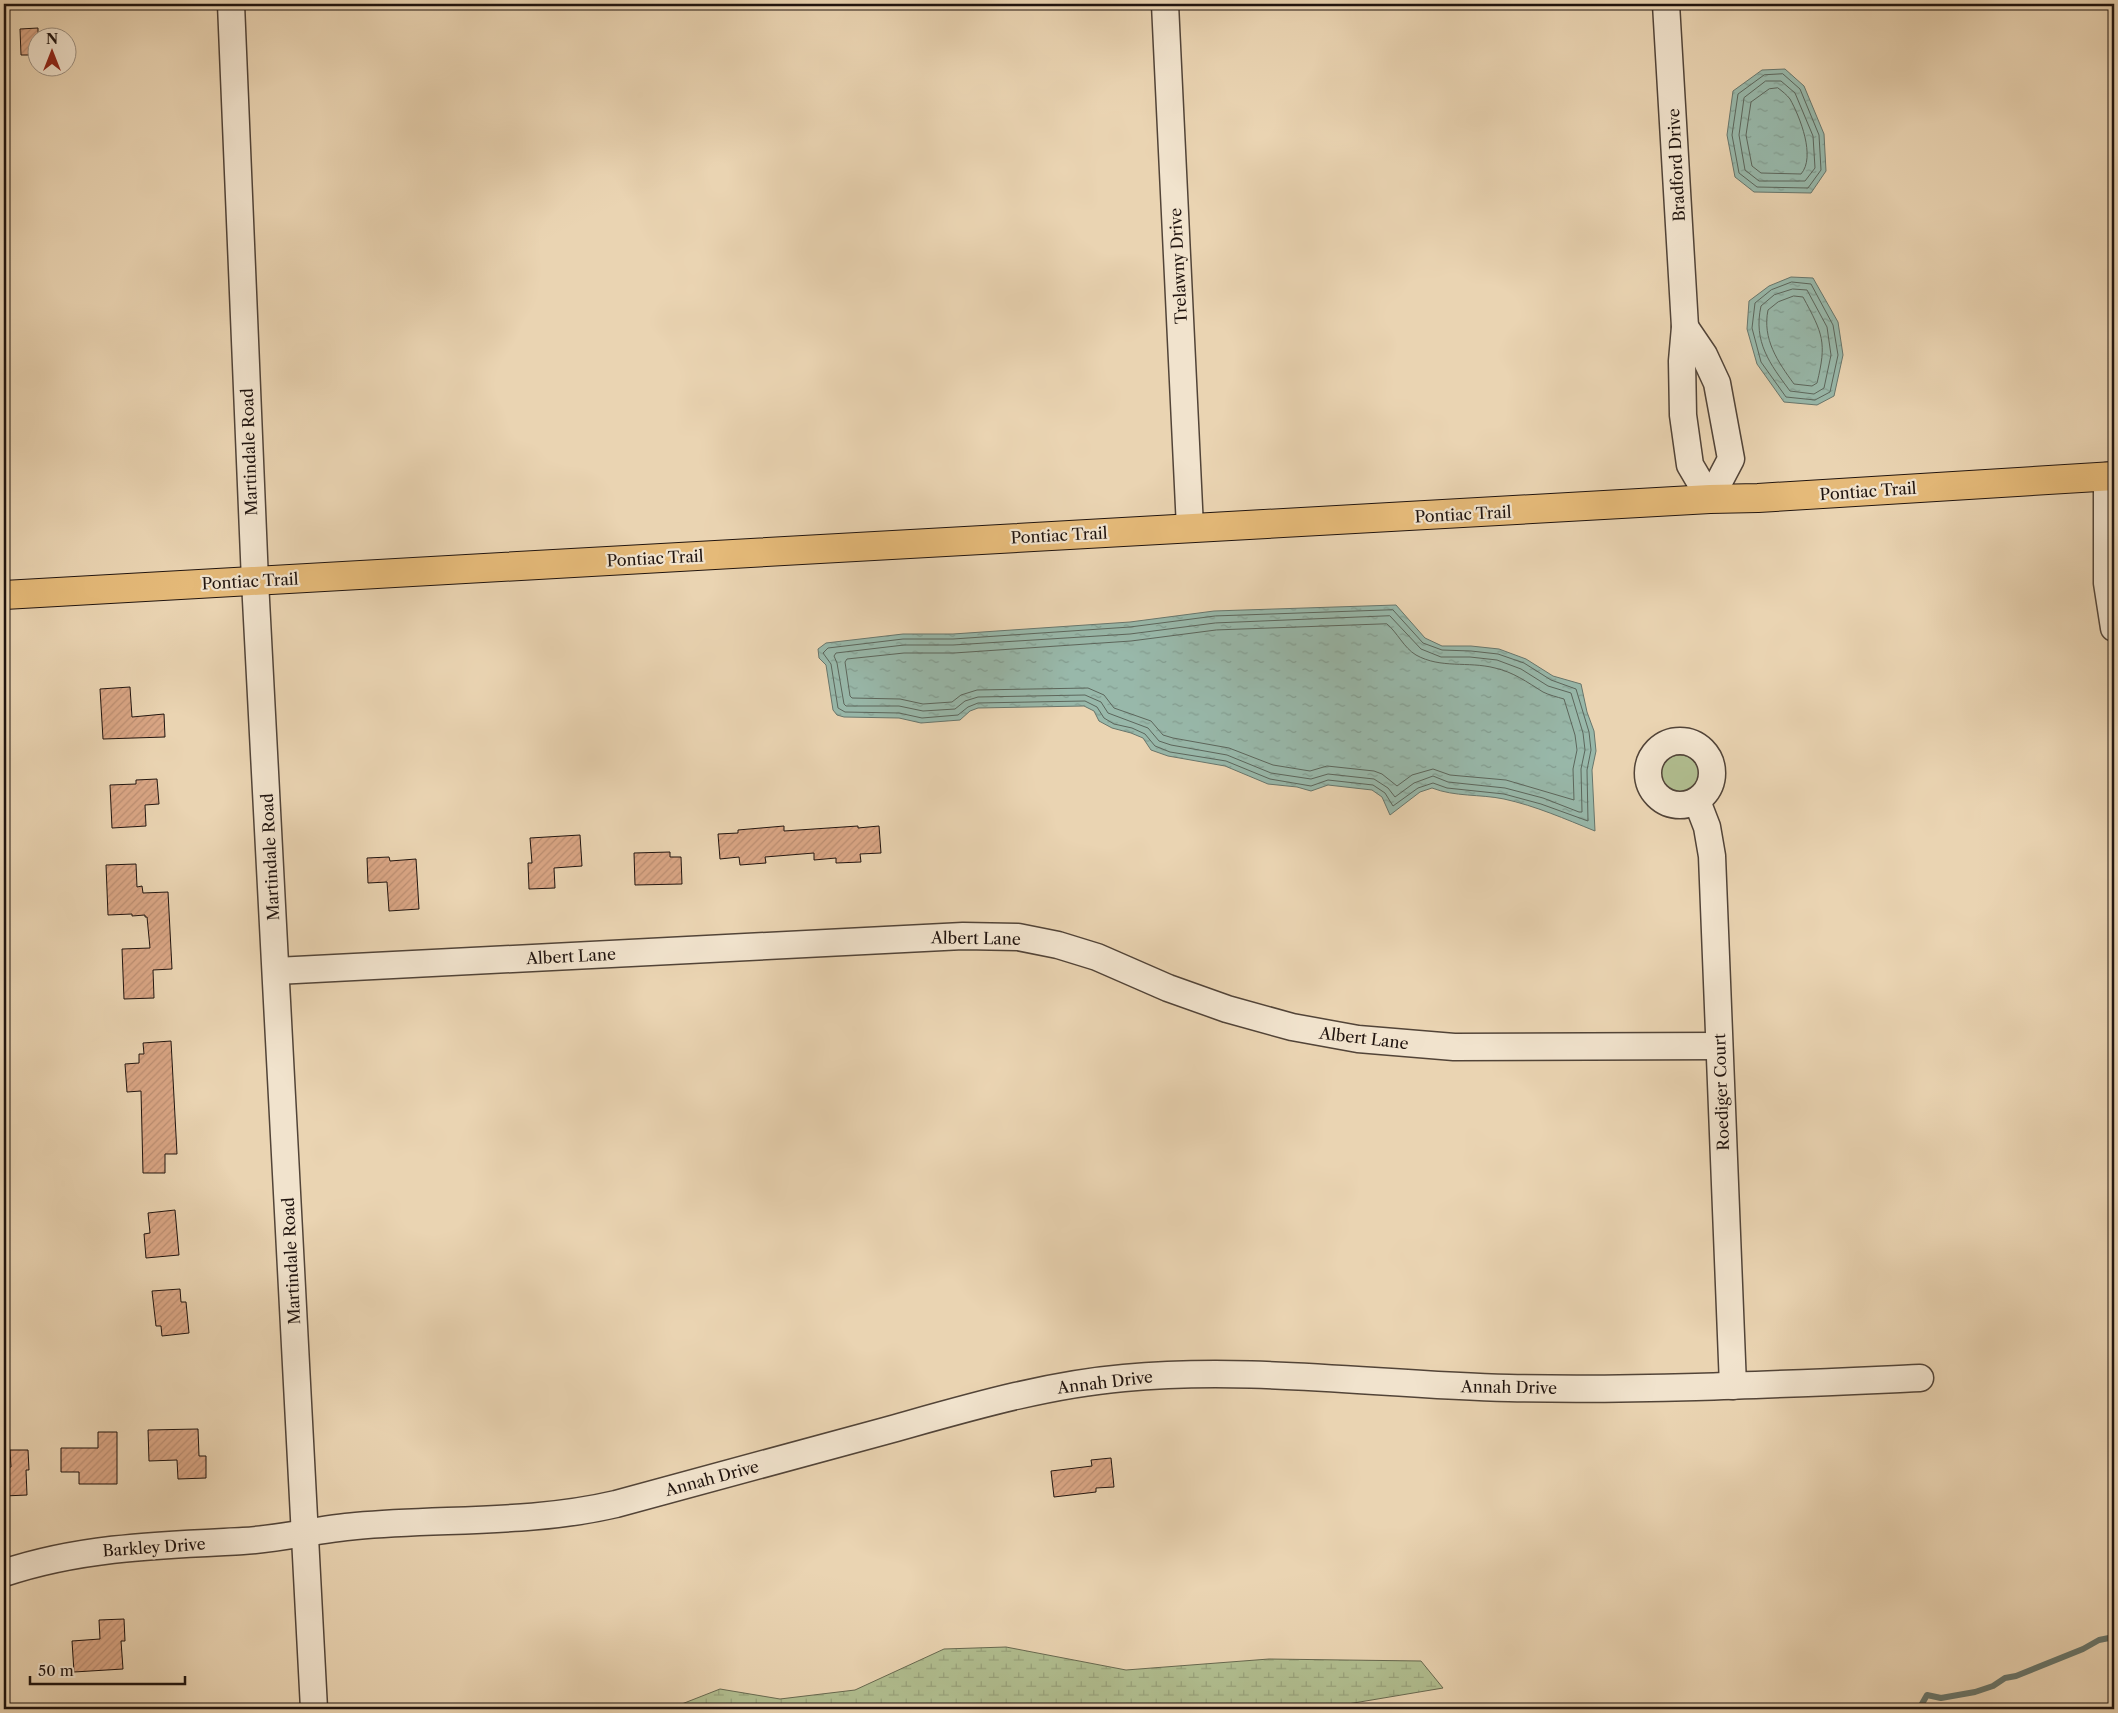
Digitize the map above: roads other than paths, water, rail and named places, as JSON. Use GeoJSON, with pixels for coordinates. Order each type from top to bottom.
{"type":"FeatureCollection","features":[{"type":"Feature","properties":{"kind":"main road","name":"Pontiac Trail"},"geometry":{"type":"LineString","coordinates":[[4,595],[1710,499],[1758,498],[2110,476]]}},
{"type":"Feature","properties":{"kind":"street","name":"Martindale Road"},"geometry":{"type":"LineString","coordinates":[[231,4],[255,581],[314,1709]]}},
{"type":"Feature","properties":{"kind":"street","name":"Trelawny Drive"},"geometry":{"type":"LineString","coordinates":[[1165,4],[1190,528]]}},
{"type":"Feature","properties":{"kind":"street","name":"Bradford Drive"},"geometry":{"type":"LineString","coordinates":[[1666,4],[1685,327],[1682,361],[1684,423],[1690,465],[1710,499]]}},
{"type":"Feature","properties":{"kind":"street"},"geometry":{"type":"LineString","coordinates":[[1685,327],[1704,355],[1717,383],[1731,459],[1710,499]]}},
{"type":"Feature","properties":{"kind":"street"},"geometry":{"type":"LineString","coordinates":[[2110,476],[2107,583],[2114,628]]}},
{"type":"Feature","properties":{"kind":"street","name":"Roediger Court"},"geometry":{"type":"LineString","coordinates":[[1697,801],[1707,827],[1712,856],[1733,1386]]}},
{"type":"Feature","properties":{"kind":"street","name":"Albert Lane"},"geometry":{"type":"LineString","coordinates":[[276,971],[963,936],[1004,936],[1045,942],[1084,952],[1190,997],[1256,1018],[1358,1039],[1454,1046],[1719,1046]]}},
{"type":"Feature","properties":{"kind":"street","name":"Annah Drive"},"geometry":{"type":"LineString","coordinates":[[305,1533],[356,1526],[546,1516],[593,1510],[996,1401],[1064,1386],[1122,1378],[1175,1374],[1232,1374],[1508,1388],[1594,1389],[1733,1386],[1920,1378]]}},
{"type":"Feature","properties":{"kind":"street","name":"Barkley Drive"},"geometry":{"type":"LineString","coordinates":[[4,1573],[41,1562],[98,1550],[248,1540],[305,1533]]}},
{"type":"Feature","properties":{"kind":"water"},"geometry":{"type":"Polygon","coordinates":[[[1785,69],[1804,86],[1824,134],[1826,171],[1811,193],[1754,192],[1735,177],[1727,135],[1733,91],[1762,70],[1785,69]]]}},
{"type":"Feature","properties":{"kind":"water"},"geometry":{"type":"Polygon","coordinates":[[[1791,277],[1813,278],[1838,322],[1843,355],[1834,396],[1817,405],[1784,402],[1757,364],[1747,329],[1749,301],[1769,286],[1791,277]]]}},
{"type":"Feature","properties":{"kind":"water"},"geometry":{"type":"Polygon","coordinates":[[[1396,605],[1425,638],[1442,646],[1471,646],[1499,649],[1526,659],[1553,676],[1581,684],[1587,712],[1594,731],[1596,751],[1592,770],[1595,831],[1528,805],[1495,797],[1450,793],[1432,788],[1420,792],[1390,815],[1382,797],[1372,790],[1328,785],[1311,791],[1297,787],[1268,784],[1225,766],[1168,756],[1151,750],[1143,738],[1112,728],[1099,721],[1094,711],[1084,706],[978,708],[970,711],[960,720],[921,723],[899,718],[844,717],[837,715],[833,710],[826,665],[819,658],[818,649],[826,643],[903,634],[953,634],[1130,622],[1214,611],[1396,605]]]}},
{"type":"Feature","properties":{"kind":"waterway"},"geometry":{"type":"LineString","coordinates":[[1919,1709],[1927,1695],[1941,1698],[1975,1692],[1993,1686],[2005,1678],[2016,1676],[2083,1649],[2099,1640],[2114,1637]]}}]}
